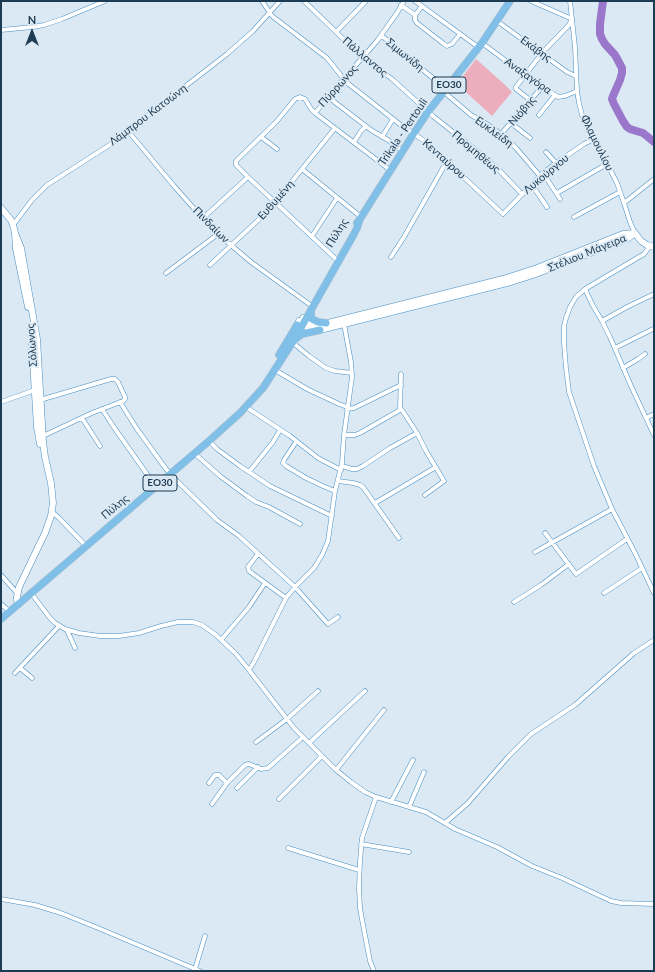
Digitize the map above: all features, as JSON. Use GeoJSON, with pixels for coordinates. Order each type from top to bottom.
{"type":"FeatureCollection","features":[{"type":"Feature","properties":{"kind":"main road","name":"Trikala - Pertouli"},"geometry":{"type":"LineString","coordinates":[[360,218],[428,111],[480,45],[510,1]]}},
{"type":"Feature","properties":{"kind":"main road","name":"Σόλωνος"},"geometry":{"type":"LineString","coordinates":[[1,208],[11,220],[21,248],[35,323],[45,457],[53,503],[52,512],[45,533],[17,593]]}},
{"type":"Feature","properties":{"kind":"main road","name":"Πύλης"},"geometry":{"type":"LineString","coordinates":[[259,392],[262,383],[357,228],[360,218]]}},
{"type":"Feature","properties":{"kind":"main road","name":"Σόλωνος"},"geometry":{"type":"LineString","coordinates":[[15,233],[16,249],[33,341],[37,427],[41,449],[45,457]]}},
{"type":"Feature","properties":{"kind":"main road"},"geometry":{"type":"LineString","coordinates":[[635,233],[641,240],[653,247]]}},
{"type":"Feature","properties":{"kind":"main road","name":"Στέλιου Μάγειρα"},"geometry":{"type":"LineString","coordinates":[[302,320],[315,325],[326,323],[503,279],[533,270],[622,234],[635,233]]}},
{"type":"Feature","properties":{"kind":"main road","name":"Στέλιου Μάγειρα"},"geometry":{"type":"LineString","coordinates":[[320,330],[518,280],[627,239],[635,233]]}},
{"type":"Feature","properties":{"kind":"main road"},"geometry":{"type":"LineString","coordinates":[[310,306],[310,315],[312,319],[318,322],[326,323]]}},
{"type":"Feature","properties":{"kind":"main road","name":"Πύλης"},"geometry":{"type":"LineString","coordinates":[[1,619],[156,487],[246,407],[266,385],[293,341],[302,320]]}},
{"type":"Feature","properties":{"kind":"main road"},"geometry":{"type":"LineString","coordinates":[[302,320],[310,329],[320,330]]}},
{"type":"Feature","properties":{"kind":"main road"},"geometry":{"type":"LineString","coordinates":[[293,341],[302,334],[320,330]]}},
{"type":"Feature","properties":{"kind":"main road"},"geometry":{"type":"LineString","coordinates":[[17,593],[17,600],[19,604]]}},
{"type":"Feature","properties":{"kind":"street"},"geometry":{"type":"LineString","coordinates":[[1,30],[44,25],[105,1]]}},
{"type":"Feature","properties":{"kind":"street","name":"Κενταύρου"},"geometry":{"type":"LineString","coordinates":[[262,1],[275,19],[327,58],[343,79],[393,119],[426,142],[503,214]]}},
{"type":"Feature","properties":{"kind":"street","name":"Λάμπρου Κατσώνη"},"geometry":{"type":"LineString","coordinates":[[13,225],[32,200],[50,183],[111,144],[227,54],[253,31],[280,1]]}},
{"type":"Feature","properties":{"kind":"street","name":"Πάλλαντος"},"geometry":{"type":"LineString","coordinates":[[304,1],[363,58],[392,79],[428,111]]}},
{"type":"Feature","properties":{"kind":"street","name":"Αναξαγόρα"},"geometry":{"type":"LineString","coordinates":[[415,1],[460,34],[480,45],[558,97],[561,98],[577,91]]}},
{"type":"Feature","properties":{"kind":"street"},"geometry":{"type":"LineString","coordinates":[[531,1],[572,19],[569,25],[542,53],[516,88],[516,90],[532,102]]}},
{"type":"Feature","properties":{"kind":"street","name":"Φλαμουλίου"},"geometry":{"type":"LineString","coordinates":[[570,1],[575,47],[577,91],[582,115],[620,192],[635,233]]}},
{"type":"Feature","properties":{"kind":"street"},"geometry":{"type":"LineString","coordinates":[[336,32],[364,2]]}},
{"type":"Feature","properties":{"kind":"street"},"geometry":{"type":"LineString","coordinates":[[402,3],[416,15]]}},
{"type":"Feature","properties":{"kind":"street","name":"Πύρρωνος"},"geometry":{"type":"LineString","coordinates":[[315,113],[382,36],[402,3]]}},
{"type":"Feature","properties":{"kind":"street"},"geometry":{"type":"LineString","coordinates":[[422,6],[416,15],[415,20],[447,46],[452,44],[460,34]]}},
{"type":"Feature","properties":{"kind":"street","name":"Εκάβης"},"geometry":{"type":"LineString","coordinates":[[497,21],[568,72],[576,76]]}},
{"type":"Feature","properties":{"kind":"street","name":"Σιμωνίδη"},"geometry":{"type":"LineString","coordinates":[[382,36],[445,90]]}},
{"type":"Feature","properties":{"kind":"street","name":"Νιόβης"},"geometry":{"type":"LineString","coordinates":[[501,134],[532,102],[542,87]]}},
{"type":"Feature","properties":{"kind":"street","name":"Ευκλείδη"},"geometry":{"type":"LineString","coordinates":[[445,90],[471,115],[483,121],[513,145],[542,175],[560,199]]}},
{"type":"Feature","properties":{"kind":"street"},"geometry":{"type":"LineString","coordinates":[[539,115],[555,95]]}},
{"type":"Feature","properties":{"kind":"street"},"geometry":{"type":"LineString","coordinates":[[337,259],[248,177],[237,166],[236,162],[297,98],[300,97],[304,98],[315,113],[390,170]]}},
{"type":"Feature","properties":{"kind":"street"},"geometry":{"type":"LineString","coordinates":[[328,97],[402,151]]}},
{"type":"Feature","properties":{"kind":"street","name":"Προμηθέως"},"geometry":{"type":"LineString","coordinates":[[428,111],[490,162],[522,194]]}},
{"type":"Feature","properties":{"kind":"street"},"geometry":{"type":"LineString","coordinates":[[382,137],[393,119]]}},
{"type":"Feature","properties":{"kind":"street"},"geometry":{"type":"LineString","coordinates":[[512,123],[530,138]]}},
{"type":"Feature","properties":{"kind":"street"},"geometry":{"type":"LineString","coordinates":[[354,142],[360,131],[366,126]]}},
{"type":"Feature","properties":{"kind":"street","name":"Ευθυμένη"},"geometry":{"type":"LineString","coordinates":[[210,265],[276,203],[335,128]]}},
{"type":"Feature","properties":{"kind":"street","name":"Πινδαίων"},"geometry":{"type":"LineString","coordinates":[[128,131],[202,219],[231,246],[310,306]]}},
{"type":"Feature","properties":{"kind":"street"},"geometry":{"type":"LineString","coordinates":[[261,137],[277,149]]}},
{"type":"Feature","properties":{"kind":"street","name":"Λυκούργου"},"geometry":{"type":"LineString","coordinates":[[503,214],[532,184],[556,163],[594,139]]}},
{"type":"Feature","properties":{"kind":"street"},"geometry":{"type":"LineString","coordinates":[[546,152],[556,163]]}},
{"type":"Feature","properties":{"kind":"street"},"geometry":{"type":"LineString","coordinates":[[391,257],[447,161]]}},
{"type":"Feature","properties":{"kind":"street"},"geometry":{"type":"LineString","coordinates":[[556,193],[607,164]]}},
{"type":"Feature","properties":{"kind":"street"},"geometry":{"type":"LineString","coordinates":[[302,169],[360,218]]}},
{"type":"Feature","properties":{"kind":"street"},"geometry":{"type":"LineString","coordinates":[[202,219],[248,177]]}},
{"type":"Feature","properties":{"kind":"street"},"geometry":{"type":"LineString","coordinates":[[624,203],[654,179]]}},
{"type":"Feature","properties":{"kind":"street"},"geometry":{"type":"LineString","coordinates":[[532,184],[547,207]]}},
{"type":"Feature","properties":{"kind":"street"},"geometry":{"type":"LineString","coordinates":[[574,217],[620,192]]}},
{"type":"Feature","properties":{"kind":"street"},"geometry":{"type":"LineString","coordinates":[[312,236],[337,198]]}},
{"type":"Feature","properties":{"kind":"street"},"geometry":{"type":"LineString","coordinates":[[166,273],[218,234]]}},
{"type":"Feature","properties":{"kind":"street"},"geometry":{"type":"LineString","coordinates":[[653,247],[646,253],[586,288],[576,296],[566,318],[564,343],[569,388],[574,408],[594,466],[612,509],[654,593]]}},
{"type":"Feature","properties":{"kind":"street"},"geometry":{"type":"LineString","coordinates":[[586,288],[654,435]]}},
{"type":"Feature","properties":{"kind":"street"},"geometry":{"type":"LineString","coordinates":[[602,321],[626,307],[654,294]]}},
{"type":"Feature","properties":{"kind":"street"},"geometry":{"type":"LineString","coordinates":[[249,670],[286,598],[312,571],[328,541],[335,491],[343,458],[344,435],[352,373],[344,324]]}},
{"type":"Feature","properties":{"kind":"street"},"geometry":{"type":"LineString","coordinates":[[615,348],[653,329]]}},
{"type":"Feature","properties":{"kind":"street"},"geometry":{"type":"LineString","coordinates":[[293,341],[309,356],[328,369],[352,373]]}},
{"type":"Feature","properties":{"kind":"street"},"geometry":{"type":"LineString","coordinates":[[623,368],[645,354]]}},
{"type":"Feature","properties":{"kind":"street"},"geometry":{"type":"LineString","coordinates":[[274,370],[313,392],[347,408],[354,408],[401,385]]}},
{"type":"Feature","properties":{"kind":"street"},"geometry":{"type":"LineString","coordinates":[[401,374],[400,410],[404,413],[444,480],[425,494]]}},
{"type":"Feature","properties":{"kind":"street"},"geometry":{"type":"LineString","coordinates":[[40,400],[111,379],[115,379],[118,382],[125,399],[43,436]]}},
{"type":"Feature","properties":{"kind":"street"},"geometry":{"type":"LineString","coordinates":[[1,402],[35,390]]}},
{"type":"Feature","properties":{"kind":"street"},"geometry":{"type":"LineString","coordinates":[[120,402],[137,429],[170,474],[177,481],[217,520],[239,536],[295,587],[328,624],[338,617]]}},
{"type":"Feature","properties":{"kind":"street"},"geometry":{"type":"LineString","coordinates":[[106,414],[108,406]]}},
{"type":"Feature","properties":{"kind":"street"},"geometry":{"type":"LineString","coordinates":[[246,407],[318,458],[341,468],[357,469],[416,433]]}},
{"type":"Feature","properties":{"kind":"street"},"geometry":{"type":"LineString","coordinates":[[102,409],[135,459],[156,487]]}},
{"type":"Feature","properties":{"kind":"street"},"geometry":{"type":"LineString","coordinates":[[344,435],[355,435],[360,433],[400,410]]}},
{"type":"Feature","properties":{"kind":"street"},"geometry":{"type":"LineString","coordinates":[[646,418],[654,414]]}},
{"type":"Feature","properties":{"kind":"street"},"geometry":{"type":"LineString","coordinates":[[82,418],[100,446]]}},
{"type":"Feature","properties":{"kind":"street"},"geometry":{"type":"LineString","coordinates":[[249,472],[273,442],[280,430]]}},
{"type":"Feature","properties":{"kind":"street"},"geometry":{"type":"LineString","coordinates":[[209,441],[249,472],[278,490],[332,516]]}},
{"type":"Feature","properties":{"kind":"street"},"geometry":{"type":"LineString","coordinates":[[296,442],[283,463],[306,478],[335,491]]}},
{"type":"Feature","properties":{"kind":"street"},"geometry":{"type":"LineString","coordinates":[[194,453],[246,496],[300,524]]}},
{"type":"Feature","properties":{"kind":"street"},"geometry":{"type":"LineString","coordinates":[[375,503],[436,467]]}},
{"type":"Feature","properties":{"kind":"street"},"geometry":{"type":"LineString","coordinates":[[338,481],[360,485],[375,503],[399,538]]}},
{"type":"Feature","properties":{"kind":"street"},"geometry":{"type":"LineString","coordinates":[[535,552],[612,509]]}},
{"type":"Feature","properties":{"kind":"street"},"geometry":{"type":"LineString","coordinates":[[52,512],[86,546]]}},
{"type":"Feature","properties":{"kind":"street"},"geometry":{"type":"LineString","coordinates":[[546,533],[576,574],[627,539]]}},
{"type":"Feature","properties":{"kind":"street"},"geometry":{"type":"LineString","coordinates":[[258,554],[250,565],[248,569],[249,571],[286,598]]}},
{"type":"Feature","properties":{"kind":"street"},"geometry":{"type":"LineString","coordinates":[[514,602],[541,585],[569,564]]}},
{"type":"Feature","properties":{"kind":"street"},"geometry":{"type":"LineString","coordinates":[[604,593],[642,568]]}},
{"type":"Feature","properties":{"kind":"street"},"geometry":{"type":"LineString","coordinates":[[1,575],[17,593]]}},
{"type":"Feature","properties":{"kind":"street"},"geometry":{"type":"LineString","coordinates":[[221,640],[249,607],[265,583]]}},
{"type":"Feature","properties":{"kind":"street"},"geometry":{"type":"LineString","coordinates":[[31,593],[50,618],[59,626],[67,630],[92,635],[119,636],[173,623],[190,621],[198,623],[213,632],[221,640],[249,670],[303,737],[336,770],[358,787],[376,797],[426,812],[455,829],[497,847],[532,866],[611,901],[621,903],[654,904]]}},
{"type":"Feature","properties":{"kind":"street"},"geometry":{"type":"LineString","coordinates":[[1,604],[9,611]]}},
{"type":"Feature","properties":{"kind":"street"},"geometry":{"type":"LineString","coordinates":[[15,673],[59,626]]}},
{"type":"Feature","properties":{"kind":"street"},"geometry":{"type":"LineString","coordinates":[[67,630],[75,648]]}},
{"type":"Feature","properties":{"kind":"street"},"geometry":{"type":"LineString","coordinates":[[445,823],[468,803],[530,734],[575,705],[631,656],[654,640]]}},
{"type":"Feature","properties":{"kind":"street"},"geometry":{"type":"LineString","coordinates":[[20,668],[32,678]]}},
{"type":"Feature","properties":{"kind":"street"},"geometry":{"type":"LineString","coordinates":[[256,742],[287,719],[318,691]]}},
{"type":"Feature","properties":{"kind":"street"},"geometry":{"type":"LineString","coordinates":[[309,743],[365,691]]}},
{"type":"Feature","properties":{"kind":"street"},"geometry":{"type":"LineString","coordinates":[[336,770],[384,710]]}},
{"type":"Feature","properties":{"kind":"street"},"geometry":{"type":"LineString","coordinates":[[212,804],[227,783],[247,764],[252,764],[261,769],[265,769],[271,766],[303,737]]}},
{"type":"Feature","properties":{"kind":"street"},"geometry":{"type":"LineString","coordinates":[[279,799],[322,756]]}},
{"type":"Feature","properties":{"kind":"street"},"geometry":{"type":"LineString","coordinates":[[391,802],[413,760]]}},
{"type":"Feature","properties":{"kind":"street"},"geometry":{"type":"LineString","coordinates":[[238,788],[258,767]]}},
{"type":"Feature","properties":{"kind":"street"},"geometry":{"type":"LineString","coordinates":[[409,806],[424,772]]}},
{"type":"Feature","properties":{"kind":"street"},"geometry":{"type":"LineString","coordinates":[[209,783],[217,774],[227,783]]}},
{"type":"Feature","properties":{"kind":"street"},"geometry":{"type":"LineString","coordinates":[[374,971],[370,961],[361,915],[359,870],[361,844],[376,797]]}},
{"type":"Feature","properties":{"kind":"street"},"geometry":{"type":"LineString","coordinates":[[361,844],[409,852]]}},
{"type":"Feature","properties":{"kind":"street"},"geometry":{"type":"LineString","coordinates":[[288,848],[359,870]]}},
{"type":"Feature","properties":{"kind":"street"},"geometry":{"type":"LineString","coordinates":[[1,898],[42,907],[67,915],[200,971]]}},
{"type":"Feature","properties":{"kind":"street"},"geometry":{"type":"LineString","coordinates":[[195,969],[205,936]]}},
{"type":"Feature","properties":{"kind":"shaded area"},"geometry":{"type":"Polygon","coordinates":[[[476,59],[512,92],[492,116],[457,84],[476,59]]]}},
{"type":"Feature","properties":{"kind":"waterway"},"geometry":{"type":"LineString","coordinates":[[603,1],[600,34],[605,44],[615,55],[622,68],[620,80],[612,99],[627,127],[643,133],[654,142]]}}]}
